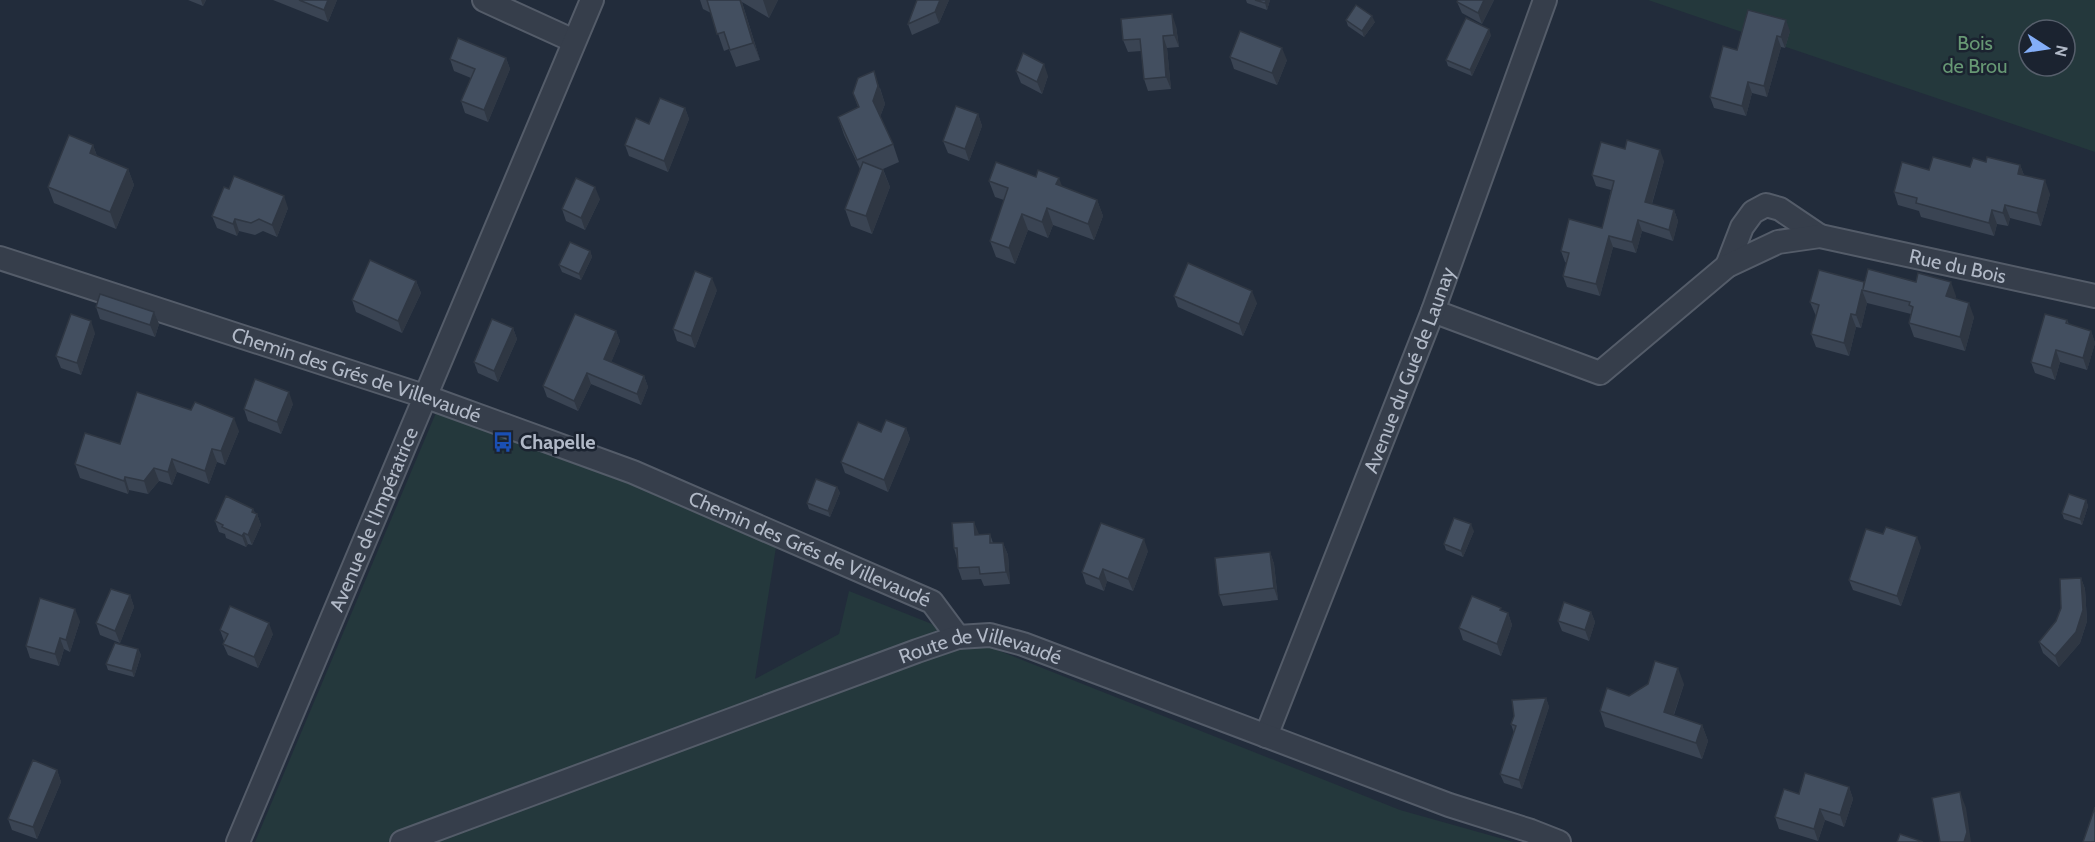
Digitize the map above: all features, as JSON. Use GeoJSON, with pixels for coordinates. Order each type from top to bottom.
{"type":"FeatureCollection","features":[{"type":"Feature","properties":{"kind":"street"},"geometry":{"type":"LineString","coordinates":[[484,0],[574,41]]}},
{"type":"Feature","properties":{"kind":"street","name":"Avenue de l'Impératrice"},"geometry":{"type":"LineString","coordinates":[[238,842],[592,0]]}},
{"type":"Feature","properties":{"kind":"street","name":"Avenue du Gué de Launay"},"geometry":{"type":"LineString","coordinates":[[1266,736],[1433,311],[1545,0]]}},
{"type":"Feature","properties":{"kind":"street","name":"Rue du Bois"},"geometry":{"type":"LineString","coordinates":[[1727,266],[1742,227],[1753,212],[1766,205],[1780,209],[1820,236]]}},
{"type":"Feature","properties":{"kind":"street","name":"Rue du Bois"},"geometry":{"type":"LineString","coordinates":[[1433,311],[1600,373],[1727,266],[1778,242],[1820,236],[2095,296]]}},
{"type":"Feature","properties":{"kind":"street","name":"Chemin des Grés de Villevaudé"},"geometry":{"type":"LineString","coordinates":[[0,258],[424,396],[633,472],[932,602],[958,637]]}},
{"type":"Feature","properties":{"kind":"street","name":"Route de Villevaudé"},"geometry":{"type":"LineString","coordinates":[[402,842],[958,637],[990,635],[1023,644],[1449,805],[1559,842]]}},
{"type":"Feature","properties":{"kind":"green space","name":"Bois de Brou"},"geometry":{"type":"Polygon","coordinates":[[[1648,0],[2095,0],[2095,152],[1648,0]]]}},
{"type":"Feature","properties":{"kind":"green space"},"geometry":{"type":"Polygon","coordinates":[[[438,408],[777,541],[755,679],[839,634],[849,591],[1400,810],[1514,842],[255,842],[438,408]]]}},
{"type":"Feature","properties":{"kind":"building"},"geometry":{"type":"Polygon","coordinates":[[[299,0],[328,0],[324,10],[299,0]]]}},
{"type":"Feature","properties":{"kind":"building"},"geometry":{"type":"Polygon","coordinates":[[[707,0],[740,0],[753,43],[730,50],[724,32],[717,34],[707,0]]]}},
{"type":"Feature","properties":{"kind":"building"},"geometry":{"type":"Polygon","coordinates":[[[917,0],[940,0],[935,12],[908,24],[917,0]]]}},
{"type":"Feature","properties":{"kind":"building"},"geometry":{"type":"Polygon","coordinates":[[[1458,0],[1484,0],[1478,13],[1457,2],[1458,0]]]}},
{"type":"Feature","properties":{"kind":"building"},"geometry":{"type":"Polygon","coordinates":[[[1356,5],[1372,16],[1362,31],[1346,20],[1356,5]]]}},
{"type":"Feature","properties":{"kind":"building"},"geometry":{"type":"Polygon","coordinates":[[[1748,10],[1786,20],[1781,37],[1777,36],[1764,86],[1748,82],[1742,106],[1710,97],[1723,46],[1737,50],[1748,10]]]}},
{"type":"Feature","properties":{"kind":"building"},"geometry":{"type":"Polygon","coordinates":[[[1172,14],[1174,35],[1163,36],[1166,77],[1144,79],[1140,39],[1123,40],[1121,19],[1172,14]]]}},
{"type":"Feature","properties":{"kind":"building"},"geometry":{"type":"Polygon","coordinates":[[[1466,18],[1489,29],[1470,70],[1446,60],[1466,18]]]}},
{"type":"Feature","properties":{"kind":"building"},"geometry":{"type":"Polygon","coordinates":[[[1240,31],[1282,48],[1272,73],[1230,57],[1240,31]]]}},
{"type":"Feature","properties":{"kind":"building"},"geometry":{"type":"Polygon","coordinates":[[[458,38],[506,58],[484,110],[461,101],[475,69],[450,59],[458,38]]]}},
{"type":"Feature","properties":{"kind":"building"},"geometry":{"type":"Polygon","coordinates":[[[1023,53],[1044,64],[1037,82],[1016,71],[1023,53]]]}},
{"type":"Feature","properties":{"kind":"building"},"geometry":{"type":"Polygon","coordinates":[[[874,71],[878,86],[873,101],[893,144],[857,160],[838,117],[859,107],[853,93],[858,78],[874,71]]]}},
{"type":"Feature","properties":{"kind":"building"},"geometry":{"type":"Polygon","coordinates":[[[660,98],[685,108],[664,161],[625,145],[636,118],[649,124],[660,98]]]}},
{"type":"Feature","properties":{"kind":"building"},"geometry":{"type":"Polygon","coordinates":[[[956,106],[978,114],[965,149],[943,141],[956,106]]]}},
{"type":"Feature","properties":{"kind":"building"},"geometry":{"type":"Polygon","coordinates":[[[69,135],[93,145],[90,153],[128,169],[110,212],[48,187],[69,135]]]}},
{"type":"Feature","properties":{"kind":"building"},"geometry":{"type":"Polygon","coordinates":[[[1627,140],[1660,150],[1645,202],[1674,210],[1669,230],[1638,220],[1632,242],[1609,236],[1596,284],[1563,276],[1569,253],[1561,251],[1569,219],[1602,228],[1614,181],[1592,175],[1601,142],[1625,149],[1627,140]]]}},
{"type":"Feature","properties":{"kind":"building"},"geometry":{"type":"Polygon","coordinates":[[[1933,157],[1970,167],[1973,158],[1986,162],[1987,157],[2020,165],[2018,174],[2045,180],[2037,213],[2005,205],[2003,213],[1992,210],[1989,223],[1916,203],[1917,198],[1894,192],[1902,162],[1929,170],[1933,157]]]}},
{"type":"Feature","properties":{"kind":"building"},"geometry":{"type":"Polygon","coordinates":[[[863,162],[883,170],[866,216],[845,209],[863,162]]]}},
{"type":"Feature","properties":{"kind":"building"},"geometry":{"type":"Polygon","coordinates":[[[996,162],[1036,177],[1038,170],[1059,178],[1056,184],[1097,200],[1088,224],[1047,208],[1042,222],[1022,214],[1009,248],[990,241],[1008,188],[989,181],[996,162]]]}},
{"type":"Feature","properties":{"kind":"building"},"geometry":{"type":"Polygon","coordinates":[[[234,176],[284,196],[272,225],[259,219],[251,223],[235,219],[233,224],[212,216],[224,187],[229,189],[234,176]]]}},
{"type":"Feature","properties":{"kind":"building"},"geometry":{"type":"Polygon","coordinates":[[[576,178],[595,187],[581,218],[562,209],[576,178]]]}},
{"type":"Feature","properties":{"kind":"building"},"geometry":{"type":"Polygon","coordinates":[[[570,242],[590,251],[579,274],[559,265],[570,242]]]}},
{"type":"Feature","properties":{"kind":"building"},"geometry":{"type":"Polygon","coordinates":[[[370,260],[416,281],[398,321],[352,300],[370,260]]]}},
{"type":"Feature","properties":{"kind":"building"},"geometry":{"type":"Polygon","coordinates":[[[1188,263],[1252,291],[1239,324],[1174,296],[1188,263]]]}},
{"type":"Feature","properties":{"kind":"building"},"geometry":{"type":"Polygon","coordinates":[[[1868,269],[1916,282],[1918,273],[1951,282],[1946,296],[1969,303],[1960,337],[1909,323],[1913,307],[1909,305],[1910,302],[1862,290],[1856,315],[1851,314],[1844,343],[1811,334],[1819,305],[1810,302],[1819,270],[1864,282],[1863,289],[1868,269]]]}},
{"type":"Feature","properties":{"kind":"building"},"geometry":{"type":"Polygon","coordinates":[[[695,271],[712,278],[691,336],[673,329],[695,271]]]}},
{"type":"Feature","properties":{"kind":"building"},"geometry":{"type":"Polygon","coordinates":[[[100,294],[154,312],[150,325],[96,307],[100,294]]]}},
{"type":"Feature","properties":{"kind":"building"},"geometry":{"type":"Polygon","coordinates":[[[71,314],[91,321],[77,363],[56,356],[71,314]]]}},
{"type":"Feature","properties":{"kind":"building"},"geometry":{"type":"Polygon","coordinates":[[[575,314],[616,331],[604,359],[644,376],[637,394],[587,373],[574,401],[543,386],[575,314]]]}},
{"type":"Feature","properties":{"kind":"building"},"geometry":{"type":"Polygon","coordinates":[[[2045,314],[2067,320],[2066,323],[2091,331],[2083,358],[2056,350],[2051,368],[2031,362],[2045,314]]]}},
{"type":"Feature","properties":{"kind":"building"},"geometry":{"type":"Polygon","coordinates":[[[492,319],[513,328],[494,371],[474,362],[492,319]]]}},
{"type":"Feature","properties":{"kind":"building"},"geometry":{"type":"Polygon","coordinates":[[[255,379],[289,392],[277,422],[244,409],[255,379]]]}},
{"type":"Feature","properties":{"kind":"building"},"geometry":{"type":"Polygon","coordinates":[[[137,392],[191,410],[195,402],[234,418],[221,451],[212,449],[205,471],[172,459],[168,472],[154,468],[144,481],[125,477],[124,481],[75,464],[85,433],[120,444],[137,392]]]}},
{"type":"Feature","properties":{"kind":"building"},"geometry":{"type":"Polygon","coordinates":[[[886,420],[906,428],[884,480],[841,462],[858,422],[881,432],[886,420]]]}},
{"type":"Feature","properties":{"kind":"building"},"geometry":{"type":"Polygon","coordinates":[[[816,479],[837,487],[828,511],[807,503],[816,479]]]}},
{"type":"Feature","properties":{"kind":"building"},"geometry":{"type":"Polygon","coordinates":[[[2069,494],[2086,500],[2080,519],[2062,513],[2069,494]]]}},
{"type":"Feature","properties":{"kind":"building"},"geometry":{"type":"Polygon","coordinates":[[[226,496],[253,509],[252,512],[257,514],[248,535],[244,533],[242,536],[222,527],[223,525],[215,521],[226,496]]]}},
{"type":"Feature","properties":{"kind":"building"},"geometry":{"type":"Polygon","coordinates":[[[1454,518],[1471,524],[1461,551],[1444,544],[1454,518]]]}},
{"type":"Feature","properties":{"kind":"building"},"geometry":{"type":"Polygon","coordinates":[[[974,522],[975,535],[990,534],[990,543],[1003,543],[1006,572],[980,574],[979,567],[958,568],[952,523],[974,522]]]}},
{"type":"Feature","properties":{"kind":"building"},"geometry":{"type":"Polygon","coordinates":[[[1101,523],[1144,539],[1128,579],[1103,569],[1099,579],[1082,572],[1101,523]]]}},
{"type":"Feature","properties":{"kind":"building"},"geometry":{"type":"Polygon","coordinates":[[[1886,527],[1917,537],[1897,596],[1849,580],[1866,529],[1883,534],[1886,527]]]}},
{"type":"Feature","properties":{"kind":"building"},"geometry":{"type":"Polygon","coordinates":[[[1270,552],[1274,588],[1219,595],[1215,558],[1270,552]]]}},
{"type":"Feature","properties":{"kind":"building"},"geometry":{"type":"Polygon","coordinates":[[[2081,578],[2083,610],[2076,632],[2055,656],[2039,642],[2056,621],[2061,608],[2060,579],[2081,578]]]}},
{"type":"Feature","properties":{"kind":"building"},"geometry":{"type":"Polygon","coordinates":[[[111,589],[130,595],[115,631],[96,623],[111,589]]]}},
{"type":"Feature","properties":{"kind":"building"},"geometry":{"type":"Polygon","coordinates":[[[1472,596],[1508,613],[1497,644],[1459,628],[1472,596]]]}},
{"type":"Feature","properties":{"kind":"building"},"geometry":{"type":"Polygon","coordinates":[[[40,598],[75,609],[66,640],[60,638],[55,654],[26,646],[40,598]]]}},
{"type":"Feature","properties":{"kind":"building"},"geometry":{"type":"Polygon","coordinates":[[[1564,602],[1591,612],[1585,630],[1558,621],[1564,602]]]}},
{"type":"Feature","properties":{"kind":"building"},"geometry":{"type":"Polygon","coordinates":[[[230,606],[269,623],[254,657],[223,644],[228,634],[220,630],[230,606]]]}},
{"type":"Feature","properties":{"kind":"building"},"geometry":{"type":"Polygon","coordinates":[[[115,643],[138,649],[132,671],[106,664],[115,643]]]}},
{"type":"Feature","properties":{"kind":"building"},"geometry":{"type":"Polygon","coordinates":[[[1655,661],[1678,668],[1664,712],[1702,725],[1696,743],[1600,711],[1607,688],[1629,696],[1648,684],[1655,661]]]}},
{"type":"Feature","properties":{"kind":"building"},"geometry":{"type":"Polygon","coordinates":[[[1546,698],[1519,780],[1500,774],[1516,726],[1511,724],[1514,716],[1512,700],[1546,698]]]}},
{"type":"Feature","properties":{"kind":"building"},"geometry":{"type":"Polygon","coordinates":[[[33,760],[57,770],[33,827],[8,819],[33,760]]]}},
{"type":"Feature","properties":{"kind":"building"},"geometry":{"type":"Polygon","coordinates":[[[1805,773],[1849,787],[1840,815],[1820,809],[1814,829],[1775,817],[1784,789],[1799,794],[1805,773]]]}},
{"type":"Feature","properties":{"kind":"building"},"geometry":{"type":"Polygon","coordinates":[[[1960,792],[1967,832],[1964,842],[1940,842],[1932,798],[1960,792]]]}},
{"type":"Feature","properties":{"kind":"building"},"geometry":{"type":"Polygon","coordinates":[[[2095,807],[2095,842],[2083,842],[2095,807]]]}},
{"type":"Feature","properties":{"kind":"building"},"geometry":{"type":"Polygon","coordinates":[[[1900,834],[1923,842],[1897,842],[1900,834]]]}},
{"type":"Feature","properties":{"kind":"place","name":"Chapelle"},"geometry":{"type":"Point","coordinates":[503,442]}}]}
